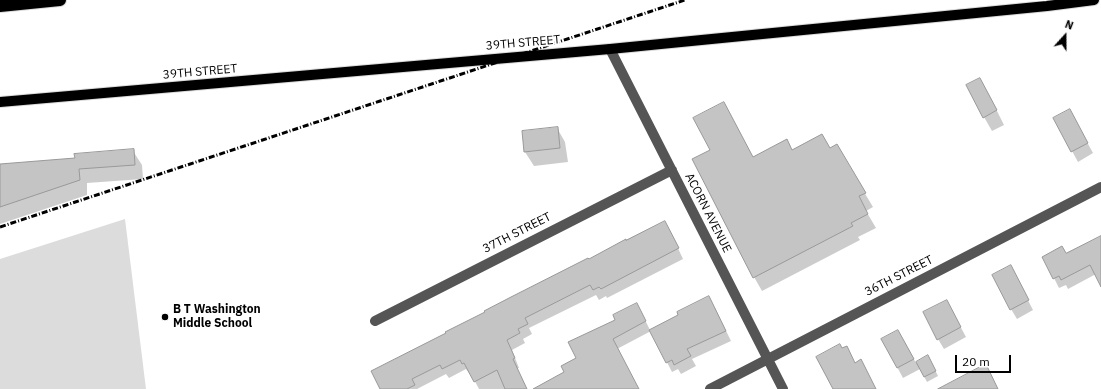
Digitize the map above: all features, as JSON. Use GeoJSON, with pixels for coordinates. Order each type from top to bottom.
{"type":"FeatureCollection","features":[{"type":"Feature","properties":{"kind":"highway"},"geometry":{"type":"LineString","coordinates":[[0,6],[60,0]]}},
{"type":"Feature","properties":{"kind":"main road","name":"39TH STREET"},"geometry":{"type":"LineString","coordinates":[[0,102],[610,49],[1047,6],[1094,0]]}},
{"type":"Feature","properties":{"kind":"street","name":"ACORN AVENUE"},"geometry":{"type":"LineString","coordinates":[[610,49],[783,389]]}},
{"type":"Feature","properties":{"kind":"street","name":"37TH STREET"},"geometry":{"type":"LineString","coordinates":[[375,321],[672,170]]}},
{"type":"Feature","properties":{"kind":"street","name":"36TH STREET"},"geometry":{"type":"LineString","coordinates":[[710,389],[1101,187]]}},
{"type":"Feature","properties":{"kind":"shaded area"},"geometry":{"type":"Polygon","coordinates":[[[125,219],[146,389],[0,389],[0,259],[125,219]]]}},
{"type":"Feature","properties":{"kind":"building"},"geometry":{"type":"Polygon","coordinates":[[[980,78],[997,110],[983,118],[966,85],[980,78]]]}},
{"type":"Feature","properties":{"kind":"building"},"geometry":{"type":"Polygon","coordinates":[[[724,102],[753,157],[787,139],[792,150],[822,134],[830,148],[837,144],[866,193],[859,196],[868,214],[851,223],[853,226],[753,278],[692,159],[710,150],[693,118],[724,102]]]}},
{"type":"Feature","properties":{"kind":"building"},"geometry":{"type":"Polygon","coordinates":[[[1070,109],[1088,143],[1071,152],[1053,118],[1070,109]]]}},
{"type":"Feature","properties":{"kind":"building"},"geometry":{"type":"Polygon","coordinates":[[[558,127],[560,148],[524,152],[522,131],[558,127]]]}},
{"type":"Feature","properties":{"kind":"building"},"geometry":{"type":"Polygon","coordinates":[[[134,149],[135,165],[79,169],[80,180],[0,207],[0,164],[75,158],[74,154],[134,149]]]}},
{"type":"Feature","properties":{"kind":"building"},"geometry":{"type":"Polygon","coordinates":[[[665,221],[679,248],[601,289],[599,287],[593,290],[590,285],[525,318],[528,324],[518,329],[520,333],[507,340],[515,358],[513,359],[527,389],[505,389],[497,370],[474,382],[464,363],[462,364],[460,360],[442,369],[440,365],[412,379],[415,385],[407,389],[380,389],[371,371],[446,333],[445,332],[511,297],[665,221]]]}},
{"type":"Feature","properties":{"kind":"building"},"geometry":{"type":"Polygon","coordinates":[[[1101,236],[1101,287],[1090,265],[1061,280],[1059,276],[1053,279],[1042,257],[1062,246],[1066,253],[1101,236]]]}},
{"type":"Feature","properties":{"kind":"building"},"geometry":{"type":"Polygon","coordinates":[[[1011,265],[1029,300],[1010,310],[992,275],[1011,265]]]}},
{"type":"Feature","properties":{"kind":"building"},"geometry":{"type":"Polygon","coordinates":[[[709,296],[726,331],[687,349],[691,356],[674,365],[672,360],[666,363],[649,330],[678,315],[677,312],[709,296]]]}},
{"type":"Feature","properties":{"kind":"building"},"geometry":{"type":"Polygon","coordinates":[[[947,300],[961,327],[937,340],[923,312],[947,300]]]}},
{"type":"Feature","properties":{"kind":"building"},"geometry":{"type":"Polygon","coordinates":[[[637,303],[646,321],[613,339],[639,389],[533,389],[564,372],[561,366],[576,358],[568,342],[615,320],[613,315],[637,303]]]}},
{"type":"Feature","properties":{"kind":"building"},"geometry":{"type":"Polygon","coordinates":[[[898,330],[914,359],[897,368],[881,339],[898,330]]]}},
{"type":"Feature","properties":{"kind":"building"},"geometry":{"type":"Polygon","coordinates":[[[840,344],[842,348],[847,346],[855,363],[861,359],[876,389],[833,389],[816,357],[840,344]]]}},
{"type":"Feature","properties":{"kind":"building"},"geometry":{"type":"Polygon","coordinates":[[[928,355],[936,371],[924,377],[916,362],[928,355]]]}},
{"type":"Feature","properties":{"kind":"building"},"geometry":{"type":"Polygon","coordinates":[[[986,364],[998,389],[938,389],[986,364]]]}},
{"type":"Feature","properties":{"kind":"railway"},"geometry":{"type":"LineString","coordinates":[[0,227],[685,0]]}},
{"type":"Feature","properties":{"kind":"place","name":"B T Washington Middle School"},"geometry":{"type":"Point","coordinates":[165,317]}}]}
